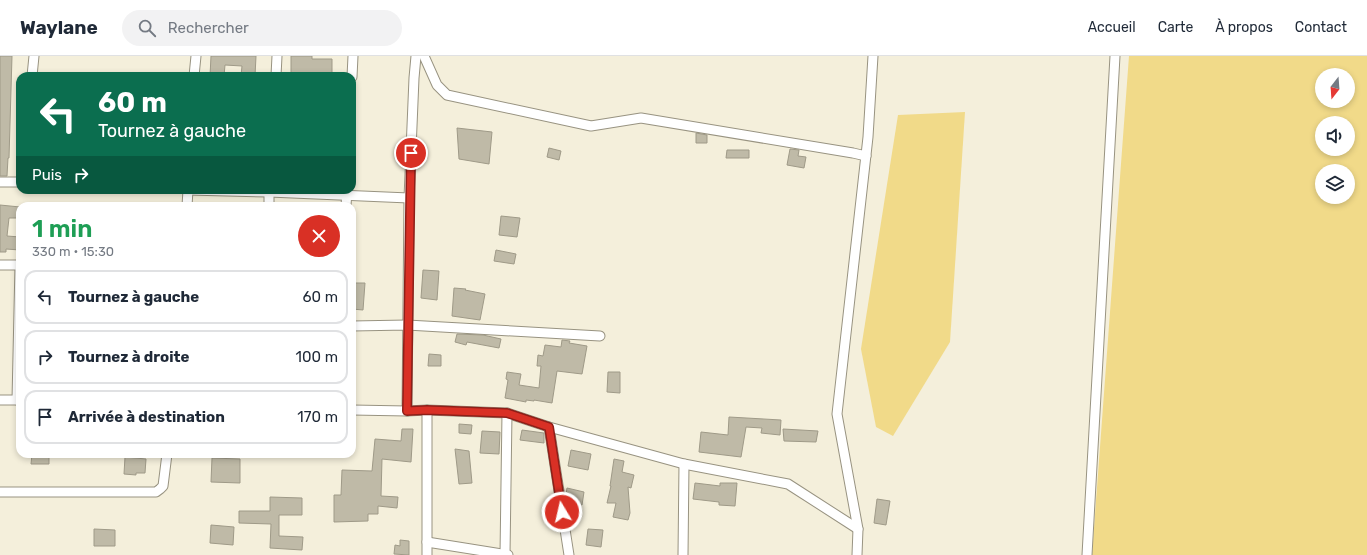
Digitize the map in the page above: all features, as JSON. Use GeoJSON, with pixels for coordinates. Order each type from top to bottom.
{"type":"FeatureCollection","features":[{"type":"Feature","properties":{"kind":"street"},"geometry":{"type":"LineString","coordinates":[[32,72],[34,56]]}},
{"type":"Feature","properties":{"kind":"street"},"geometry":{"type":"LineString","coordinates":[[194,72],[196,56]]}},
{"type":"Feature","properties":{"kind":"street"},"geometry":{"type":"LineString","coordinates":[[276,72],[277,56]]}},
{"type":"Feature","properties":{"kind":"street"},"geometry":{"type":"LineString","coordinates":[[352,72],[353,56]]}},
{"type":"Feature","properties":{"kind":"street"},"geometry":{"type":"LineString","coordinates":[[407,411],[409,198],[416,56]]}},
{"type":"Feature","properties":{"kind":"street"},"geometry":{"type":"LineString","coordinates":[[424,56],[437,85],[447,95],[591,126],[641,118],[866,156]]}},
{"type":"Feature","properties":{"kind":"street"},"geometry":{"type":"LineString","coordinates":[[857,555],[858,529],[837,414],[866,156],[873,56]]}},
{"type":"Feature","properties":{"kind":"street"},"geometry":{"type":"LineString","coordinates":[[1087,555],[1115,56]]}},
{"type":"Feature","properties":{"kind":"street"},"geometry":{"type":"LineString","coordinates":[[0,182],[16,182]]}},
{"type":"Feature","properties":{"kind":"street"},"geometry":{"type":"LineString","coordinates":[[356,194],[409,198]]}},
{"type":"Feature","properties":{"kind":"street"},"geometry":{"type":"LineString","coordinates":[[0,265],[16,265]]}},
{"type":"Feature","properties":{"kind":"street"},"geometry":{"type":"LineString","coordinates":[[356,326],[407,325],[600,336]]}},
{"type":"Feature","properties":{"kind":"street"},"geometry":{"type":"LineString","coordinates":[[0,400],[16,400]]}},
{"type":"Feature","properties":{"kind":"street"},"geometry":{"type":"LineString","coordinates":[[356,410],[427,410],[507,413],[549,427],[684,464],[788,484],[858,529]]}},
{"type":"Feature","properties":{"kind":"street"},"geometry":{"type":"LineString","coordinates":[[427,410],[427,555]]}},
{"type":"Feature","properties":{"kind":"street"},"geometry":{"type":"LineString","coordinates":[[505,555],[507,413]]}},
{"type":"Feature","properties":{"kind":"street"},"geometry":{"type":"LineString","coordinates":[[549,427],[569,555]]}},
{"type":"Feature","properties":{"kind":"street"},"geometry":{"type":"LineString","coordinates":[[0,492],[156,492],[163,486],[166,458]]}},
{"type":"Feature","properties":{"kind":"street"},"geometry":{"type":"LineString","coordinates":[[683,555],[684,464]]}},
{"type":"Feature","properties":{"kind":"street"},"geometry":{"type":"LineString","coordinates":[[427,542],[508,555]]}},
{"type":"Feature","properties":{"kind":"shaded area"},"geometry":{"type":"Polygon","coordinates":[[[1129,56],[1367,56],[1367,555],[1092,555],[1129,56]]]}},
{"type":"Feature","properties":{"kind":"shaded area"},"geometry":{"type":"Polygon","coordinates":[[[965,112],[950,342],[893,436],[876,427],[861,349],[898,115],[965,112]]]}},
{"type":"Feature","properties":{"kind":"building"},"geometry":{"type":"Polygon","coordinates":[[[0,56],[12,56],[9,158],[7,176],[0,176],[0,56]]]}},
{"type":"Feature","properties":{"kind":"building"},"geometry":{"type":"Polygon","coordinates":[[[211,56],[256,56],[255,72],[241,72],[242,66],[225,65],[224,72],[210,72],[211,56]]]}},
{"type":"Feature","properties":{"kind":"building"},"geometry":{"type":"Polygon","coordinates":[[[291,56],[312,56],[312,59],[332,59],[332,72],[291,72],[291,56]]]}},
{"type":"Feature","properties":{"kind":"building"},"geometry":{"type":"Polygon","coordinates":[[[457,128],[492,132],[489,164],[459,159],[457,128]]]}},
{"type":"Feature","properties":{"kind":"building"},"geometry":{"type":"Polygon","coordinates":[[[696,133],[707,135],[707,143],[696,143],[696,133]]]}},
{"type":"Feature","properties":{"kind":"building"},"geometry":{"type":"Polygon","coordinates":[[[549,148],[561,151],[559,160],[547,157],[549,148]]]}},
{"type":"Feature","properties":{"kind":"building"},"geometry":{"type":"Polygon","coordinates":[[[790,149],[799,150],[798,156],[806,157],[804,168],[787,165],[790,149]]]}},
{"type":"Feature","properties":{"kind":"building"},"geometry":{"type":"Polygon","coordinates":[[[727,150],[749,150],[749,158],[726,158],[727,150]]]}},
{"type":"Feature","properties":{"kind":"building"},"geometry":{"type":"Polygon","coordinates":[[[0,205],[16,207],[16,218],[9,218],[7,236],[16,237],[16,250],[6,249],[6,252],[0,252],[0,205]]]}},
{"type":"Feature","properties":{"kind":"building"},"geometry":{"type":"Polygon","coordinates":[[[501,216],[520,218],[517,237],[499,235],[501,216]]]}},
{"type":"Feature","properties":{"kind":"building"},"geometry":{"type":"Polygon","coordinates":[[[496,250],[516,254],[514,264],[494,261],[496,250]]]}},
{"type":"Feature","properties":{"kind":"building"},"geometry":{"type":"Polygon","coordinates":[[[423,270],[439,271],[437,300],[421,298],[423,270]]]}},
{"type":"Feature","properties":{"kind":"building"},"geometry":{"type":"Polygon","coordinates":[[[356,283],[365,283],[363,310],[356,309],[356,283]]]}},
{"type":"Feature","properties":{"kind":"building"},"geometry":{"type":"Polygon","coordinates":[[[454,288],[466,289],[465,290],[485,294],[480,320],[452,316],[454,288]]]}},
{"type":"Feature","properties":{"kind":"building"},"geometry":{"type":"Polygon","coordinates":[[[457,334],[483,335],[501,339],[499,348],[467,342],[466,345],[455,342],[457,334]]]}},
{"type":"Feature","properties":{"kind":"building"},"geometry":{"type":"Polygon","coordinates":[[[562,340],[570,341],[569,343],[587,346],[582,374],[557,371],[552,403],[534,400],[526,400],[526,402],[505,398],[508,380],[506,379],[507,372],[521,374],[519,385],[539,388],[541,366],[537,366],[538,355],[543,356],[545,345],[561,347],[562,340]]]}},
{"type":"Feature","properties":{"kind":"building"},"geometry":{"type":"Polygon","coordinates":[[[429,354],[441,355],[441,366],[428,366],[429,354]]]}},
{"type":"Feature","properties":{"kind":"building"},"geometry":{"type":"Polygon","coordinates":[[[608,372],[620,372],[620,393],[607,392],[608,372]]]}},
{"type":"Feature","properties":{"kind":"building"},"geometry":{"type":"Polygon","coordinates":[[[729,417],[781,420],[780,435],[761,433],[762,428],[746,427],[741,457],[699,452],[701,432],[728,435],[729,417]]]}},
{"type":"Feature","properties":{"kind":"building"},"geometry":{"type":"Polygon","coordinates":[[[459,424],[472,425],[471,434],[459,433],[459,424]]]}},
{"type":"Feature","properties":{"kind":"building"},"geometry":{"type":"Polygon","coordinates":[[[402,429],[413,429],[411,462],[382,459],[381,496],[398,497],[397,508],[378,506],[378,514],[368,514],[368,521],[334,522],[334,495],[341,495],[342,470],[372,471],[375,439],[401,441],[402,429]]]}},
{"type":"Feature","properties":{"kind":"building"},"geometry":{"type":"Polygon","coordinates":[[[783,429],[818,431],[816,442],[784,441],[783,429]]]}},
{"type":"Feature","properties":{"kind":"building"},"geometry":{"type":"Polygon","coordinates":[[[522,430],[544,433],[544,443],[520,440],[522,430]]]}},
{"type":"Feature","properties":{"kind":"building"},"geometry":{"type":"Polygon","coordinates":[[[482,431],[500,432],[499,454],[480,453],[482,431]]]}},
{"type":"Feature","properties":{"kind":"building"},"geometry":{"type":"Polygon","coordinates":[[[455,449],[469,451],[472,483],[459,484],[455,449]]]}},
{"type":"Feature","properties":{"kind":"building"},"geometry":{"type":"Polygon","coordinates":[[[571,450],[591,454],[588,470],[568,466],[571,450]]]}},
{"type":"Feature","properties":{"kind":"building"},"geometry":{"type":"Polygon","coordinates":[[[32,458],[49,458],[49,464],[31,464],[32,458]]]}},
{"type":"Feature","properties":{"kind":"building"},"geometry":{"type":"Polygon","coordinates":[[[125,458],[146,459],[145,473],[136,473],[136,475],[124,474],[125,458]]]}},
{"type":"Feature","properties":{"kind":"building"},"geometry":{"type":"Polygon","coordinates":[[[212,458],[240,459],[240,483],[211,482],[212,458]]]}},
{"type":"Feature","properties":{"kind":"building"},"geometry":{"type":"Polygon","coordinates":[[[614,459],[624,461],[622,472],[634,475],[631,488],[628,487],[630,513],[628,520],[613,517],[616,503],[607,503],[611,486],[614,459]]]}},
{"type":"Feature","properties":{"kind":"building"},"geometry":{"type":"Polygon","coordinates":[[[695,483],[720,486],[720,483],[737,483],[735,506],[719,505],[719,502],[693,499],[695,483]]]}},
{"type":"Feature","properties":{"kind":"building"},"geometry":{"type":"Polygon","coordinates":[[[567,488],[584,492],[582,505],[567,502],[567,488]]]}},
{"type":"Feature","properties":{"kind":"building"},"geometry":{"type":"Polygon","coordinates":[[[270,497],[302,498],[302,515],[279,515],[279,536],[303,537],[302,550],[270,548],[271,524],[239,523],[239,511],[270,511],[270,497]]]}},
{"type":"Feature","properties":{"kind":"building"},"geometry":{"type":"Polygon","coordinates":[[[877,499],[890,501],[886,525],[874,523],[877,499]]]}},
{"type":"Feature","properties":{"kind":"building"},"geometry":{"type":"Polygon","coordinates":[[[211,525],[234,527],[233,545],[210,543],[211,525]]]}},
{"type":"Feature","properties":{"kind":"building"},"geometry":{"type":"Polygon","coordinates":[[[94,529],[115,530],[115,546],[94,546],[94,529]]]}},
{"type":"Feature","properties":{"kind":"building"},"geometry":{"type":"Polygon","coordinates":[[[588,529],[603,530],[601,547],[586,545],[588,529]]]}},
{"type":"Feature","properties":{"kind":"building"},"geometry":{"type":"Polygon","coordinates":[[[400,540],[409,541],[409,555],[394,554],[395,545],[400,546],[400,540]]]}},
{"type":"Feature","properties":{"kind":"route"},"geometry":{"type":"LineString","coordinates":[[411,153],[407,325],[407,411],[427,410],[507,413],[549,427],[562,512]]}}]}
